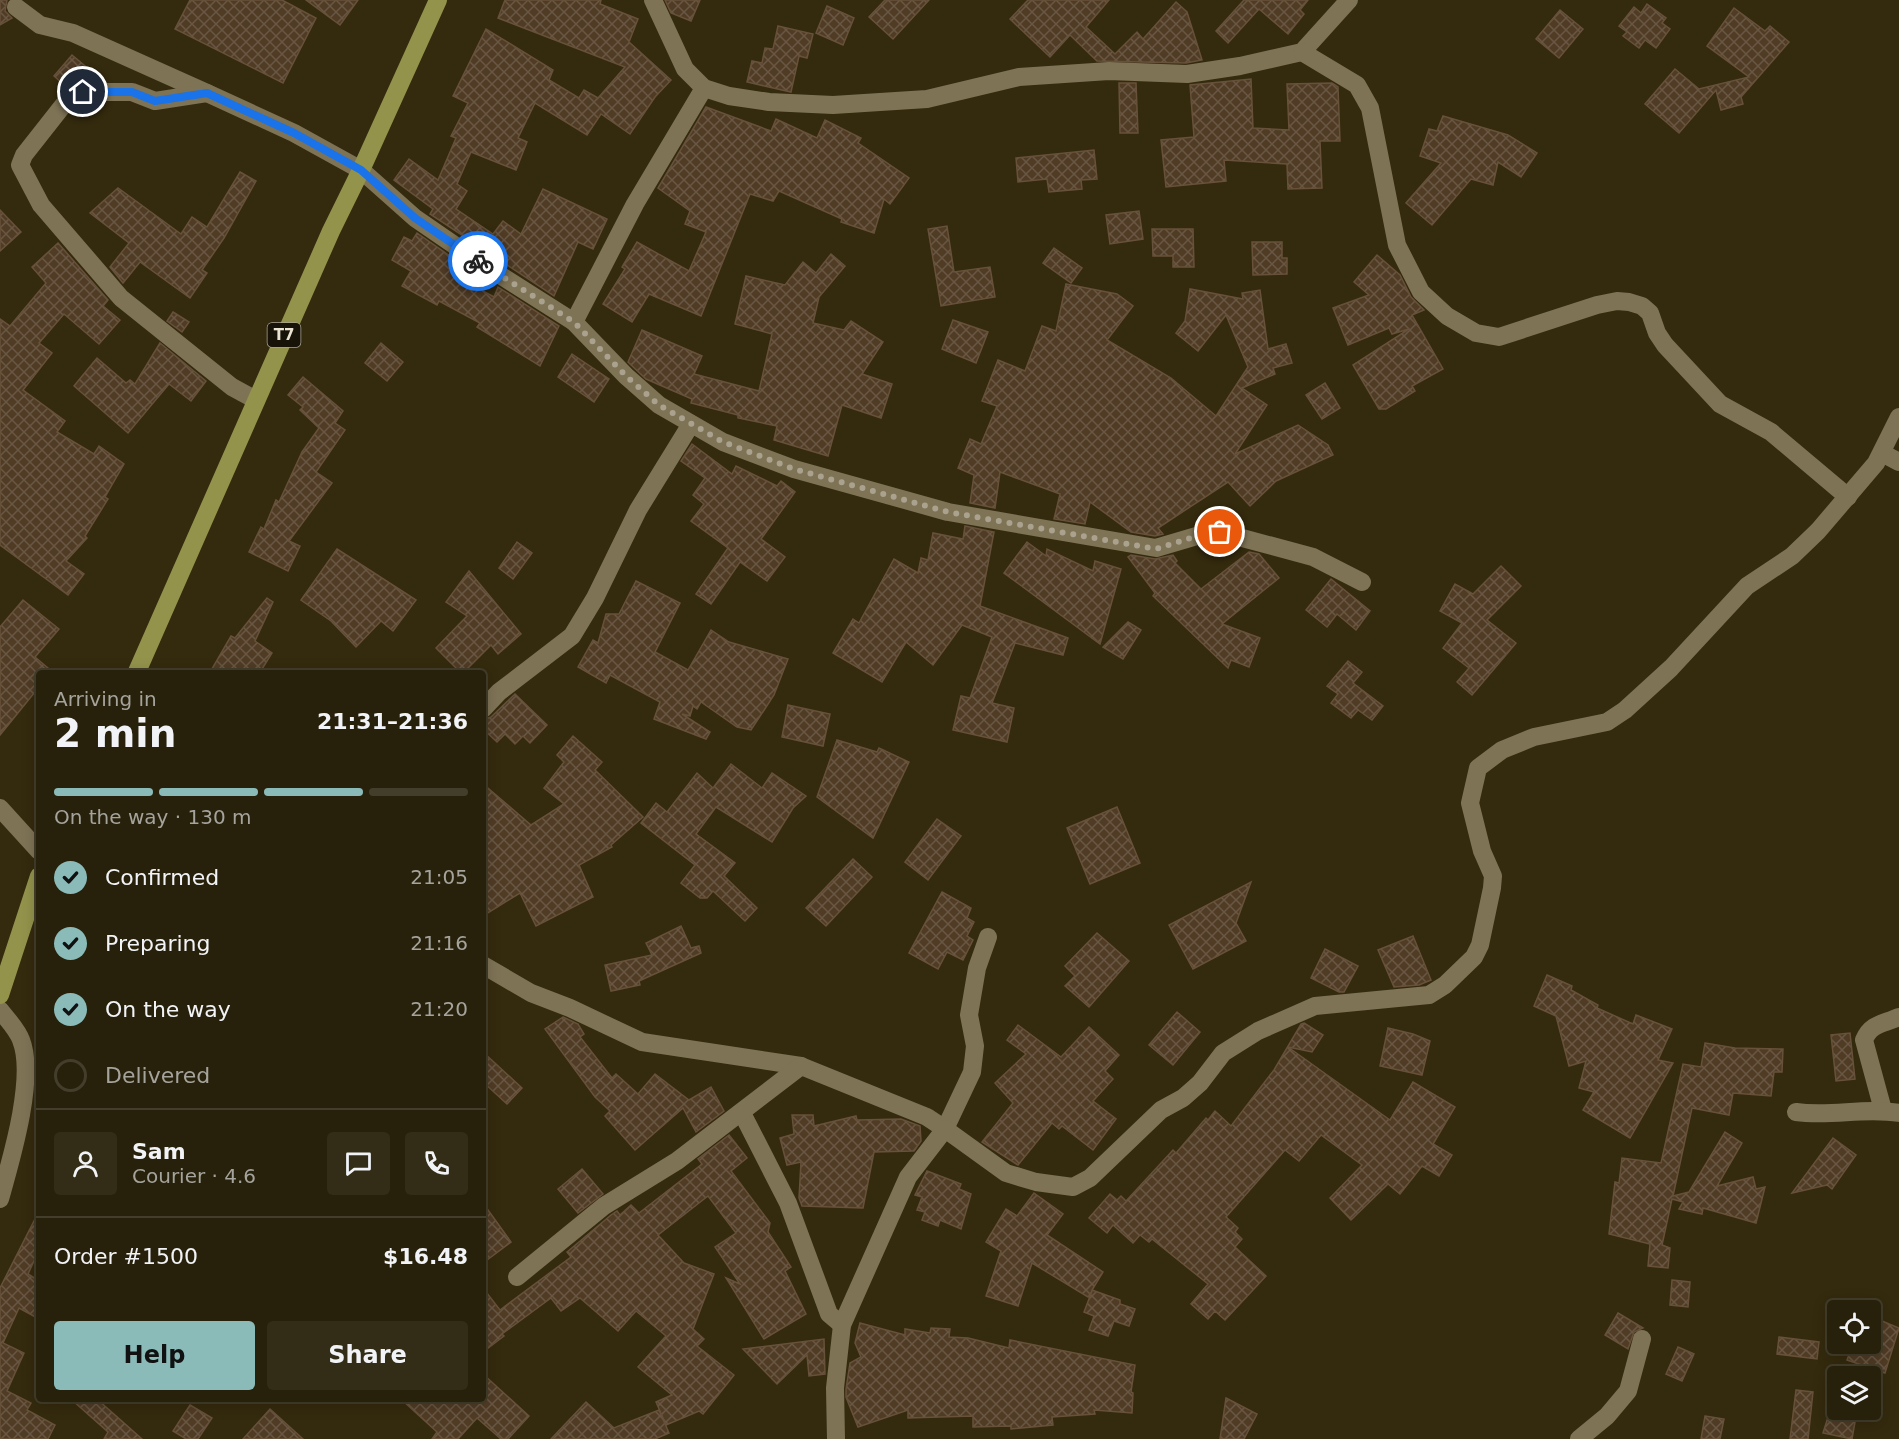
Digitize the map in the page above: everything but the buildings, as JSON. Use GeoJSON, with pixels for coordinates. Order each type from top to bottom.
{"type":"FeatureCollection","features":[{"type":"Feature","properties":{"kind":"highway","name":"T7"},"geometry":{"type":"LineString","coordinates":[[138,670],[330,231],[361,170],[438,0]]}},
{"type":"Feature","properties":{"kind":"highway"},"geometry":{"type":"LineString","coordinates":[[0,995],[36,885]]}},
{"type":"Feature","properties":{"kind":"street"},"geometry":{"type":"LineString","coordinates":[[652,0],[685,69],[704,88],[729,96],[769,102],[833,105],[927,99],[1019,76],[1109,71],[1187,74],[1240,66],[1302,52],[1349,0]]}},
{"type":"Feature","properties":{"kind":"street"},"geometry":{"type":"LineString","coordinates":[[16,7],[40,25],[73,33],[207,93],[294,133],[361,170],[415,218],[574,322],[626,376],[659,405],[723,442],[794,469],[948,512],[1156,549],[1200,535],[1220,532],[1313,557],[1362,582]]}},
{"type":"Feature","properties":{"kind":"street"},"geometry":{"type":"LineString","coordinates":[[1302,52],[1357,85],[1362,93],[1370,108],[1397,245],[1421,292],[1447,316],[1476,333],[1499,337],[1597,305],[1623,301],[1642,306],[1650,313],[1657,333],[1665,345],[1720,404],[1771,432],[1848,497]]}},
{"type":"Feature","properties":{"kind":"street"},"geometry":{"type":"LineString","coordinates":[[574,322],[635,204],[704,88]]}},
{"type":"Feature","properties":{"kind":"street"},"geometry":{"type":"LineString","coordinates":[[207,93],[155,101],[132,92],[72,94],[24,155],[20,165],[40,205],[121,298],[232,387],[255,400]]}},
{"type":"Feature","properties":{"kind":"street"},"geometry":{"type":"LineString","coordinates":[[486,967],[531,993],[642,1042],[801,1066],[927,1117],[1006,1173],[1036,1182],[1073,1187],[1090,1178],[1161,1110],[1183,1098],[1200,1083],[1223,1053],[1258,1031],[1315,1006],[1429,995],[1445,985],[1474,957],[1492,888],[1493,876],[1482,851],[1470,803],[1478,768],[1502,750],[1534,737],[1607,722],[1625,710],[1671,668],[1747,586],[1792,556],[1848,497],[1882,453],[1899,417]]}},
{"type":"Feature","properties":{"kind":"street"},"geometry":{"type":"LineString","coordinates":[[486,706],[498,692],[572,636],[595,598],[638,510],[691,424]]}},
{"type":"Feature","properties":{"kind":"street"},"geometry":{"type":"LineString","coordinates":[[1882,453],[1899,462]]}},
{"type":"Feature","properties":{"kind":"street"},"geometry":{"type":"LineString","coordinates":[[0,808],[36,848]]}},
{"type":"Feature","properties":{"kind":"street"},"geometry":{"type":"LineString","coordinates":[[836,1439],[835,1388],[842,1325],[908,1177],[945,1129],[972,1072],[975,1046],[969,1015],[977,968],[988,937]]}},
{"type":"Feature","properties":{"kind":"street"},"geometry":{"type":"LineString","coordinates":[[0,1010],[21,1037],[25,1053],[20,1127],[0,1198]]}},
{"type":"Feature","properties":{"kind":"street"},"geometry":{"type":"LineString","coordinates":[[1796,1112],[1821,1115],[1891,1112],[1864,1040],[1873,1025],[1899,1017]]}},
{"type":"Feature","properties":{"kind":"street"},"geometry":{"type":"LineString","coordinates":[[517,1277],[615,1198],[677,1161],[801,1066]]}},
{"type":"Feature","properties":{"kind":"street"},"geometry":{"type":"LineString","coordinates":[[742,1113],[788,1203],[829,1314],[842,1325]]}},
{"type":"Feature","properties":{"kind":"street"},"geometry":{"type":"LineString","coordinates":[[1579,1439],[1607,1416],[1628,1391],[1642,1340]]}},
{"type":"Feature","properties":{"kind":"way so far"},"geometry":{"type":"LineString","coordinates":[[478,261],[532,293],[574,322],[626,376],[659,405],[723,442],[794,469],[948,512],[1156,549],[1200,535],[1220,532]]}},
{"type":"Feature","properties":{"kind":"route"},"geometry":{"type":"LineString","coordinates":[[83,92],[132,92],[155,101],[207,93],[294,133],[361,170],[415,218],[478,261]]}}]}
